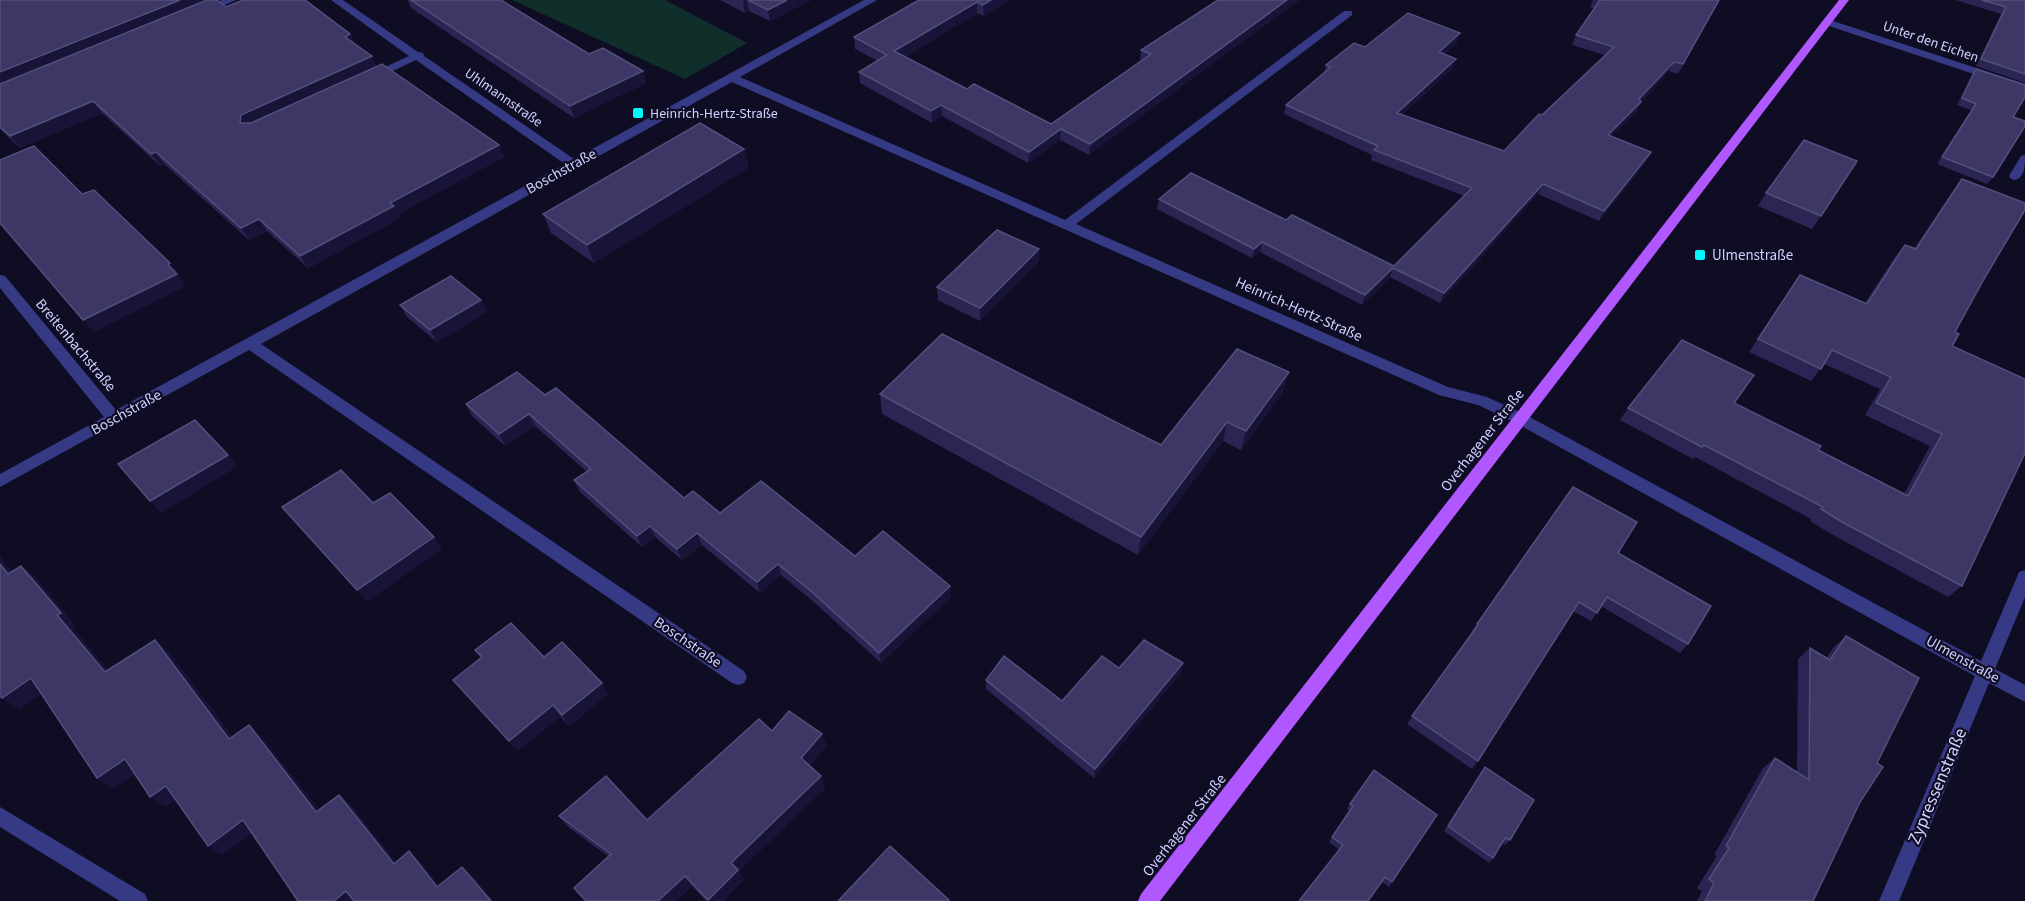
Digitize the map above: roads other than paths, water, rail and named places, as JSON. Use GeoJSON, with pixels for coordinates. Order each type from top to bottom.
{"type":"FeatureCollection","features":[{"type":"Feature","properties":{"kind":"main road","name":"Overhagener Straße"},"geometry":{"type":"LineString","coordinates":[[1148,901],[1663,237],[1842,0]]}},
{"type":"Feature","properties":{"kind":"street"},"geometry":{"type":"LineString","coordinates":[[198,14],[231,0]]}},
{"type":"Feature","properties":{"kind":"street","name":"Uhlmannstraße"},"geometry":{"type":"LineString","coordinates":[[336,0],[419,55],[573,164]]}},
{"type":"Feature","properties":{"kind":"street","name":"Boschstraße"},"geometry":{"type":"LineString","coordinates":[[0,481],[872,0]]}},
{"type":"Feature","properties":{"kind":"street"},"geometry":{"type":"LineString","coordinates":[[1065,226],[1348,13]]}},
{"type":"Feature","properties":{"kind":"street","name":"Unter den Eichen"},"geometry":{"type":"LineString","coordinates":[[1827,22],[2025,88]]}},
{"type":"Feature","properties":{"kind":"street"},"geometry":{"type":"LineString","coordinates":[[357,84],[419,55]]}},
{"type":"Feature","properties":{"kind":"street","name":"Heinrich-Hertz-Straße"},"geometry":{"type":"LineString","coordinates":[[730,77],[1444,391],[1482,401],[1521,418]]}},
{"type":"Feature","properties":{"kind":"street"},"geometry":{"type":"LineString","coordinates":[[2015,176],[2025,159]]}},
{"type":"Feature","properties":{"kind":"street","name":"Breitenbachstraße"},"geometry":{"type":"LineString","coordinates":[[0,279],[6,296],[114,418]]}},
{"type":"Feature","properties":{"kind":"street","name":"Boschstraße"},"geometry":{"type":"LineString","coordinates":[[251,344],[738,677]]}},
{"type":"Feature","properties":{"kind":"street","name":"Ulmenstraße"},"geometry":{"type":"LineString","coordinates":[[1521,418],[2025,694]]}},
{"type":"Feature","properties":{"kind":"street","name":"Zypressenstraße"},"geometry":{"type":"LineString","coordinates":[[1889,901],[2025,577]]}},
{"type":"Feature","properties":{"kind":"street"},"geometry":{"type":"LineString","coordinates":[[0,816],[136,901]]}},
{"type":"Feature","properties":{"kind":"place","name":"Heinrich-Hertz-Straße"},"geometry":{"type":"Point","coordinates":[638,113]}},
{"type":"Feature","properties":{"kind":"place","name":"Ulmenstraße"},"geometry":{"type":"Point","coordinates":[1700,255]}}]}
